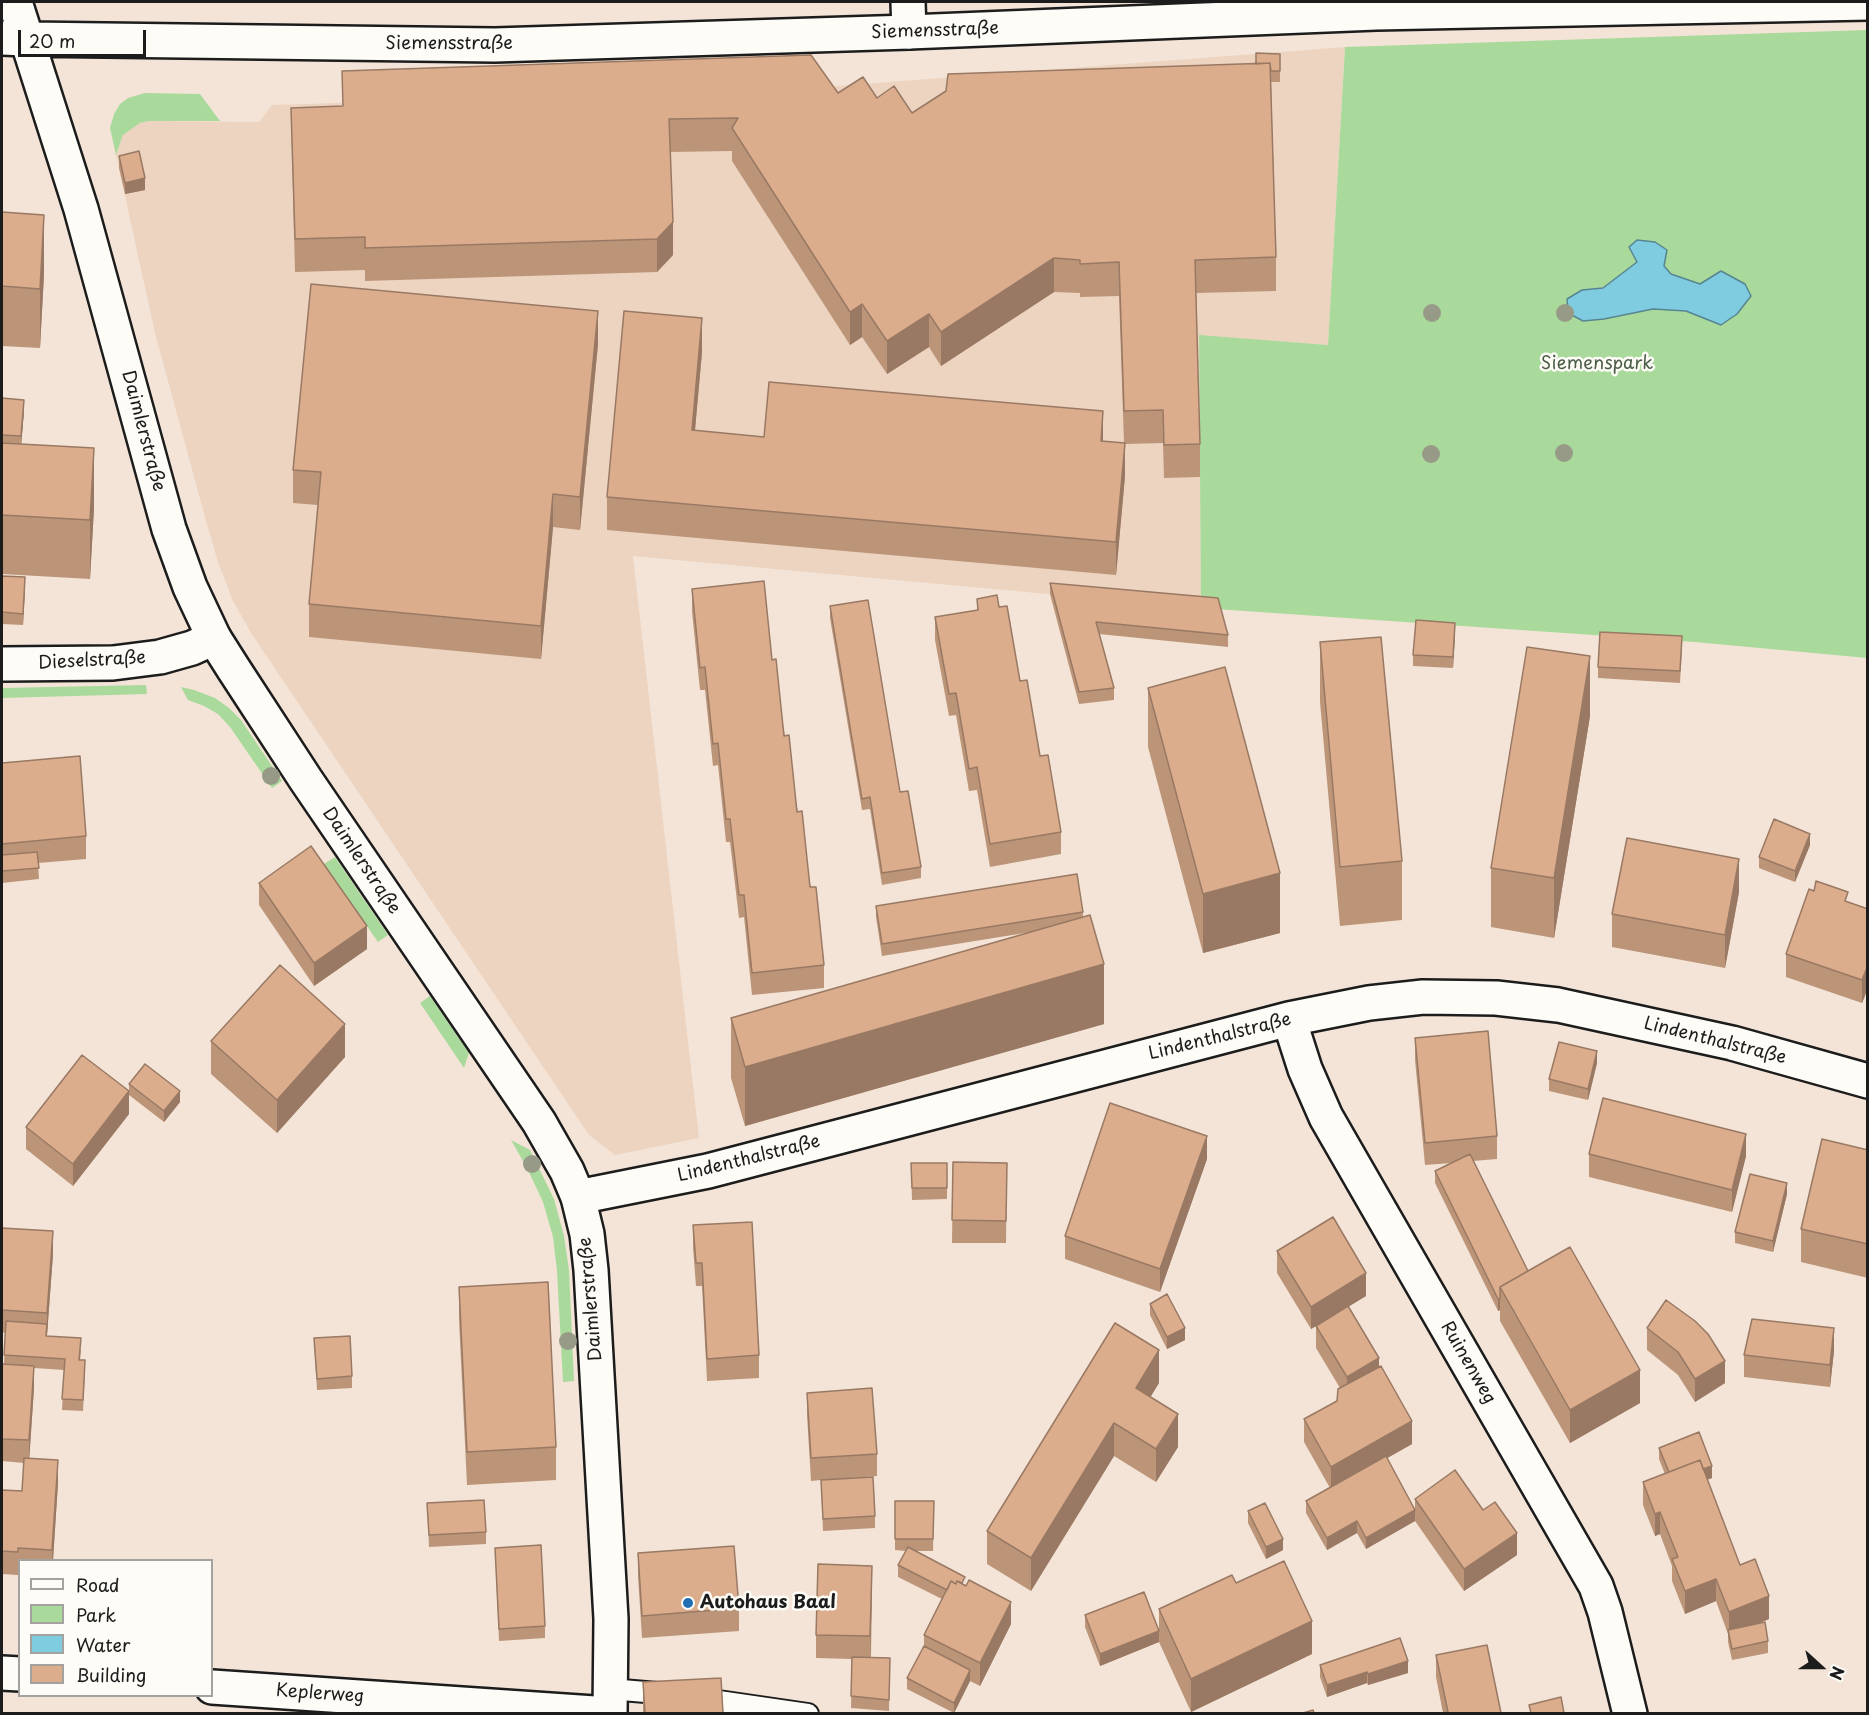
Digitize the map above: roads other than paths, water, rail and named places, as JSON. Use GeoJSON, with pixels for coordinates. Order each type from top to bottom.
{"type":"FeatureCollection","features":[{"type":"Feature","properties":{"kind":"street","name":"Daimlerstraße"},"geometry":{"type":"LineString","coordinates":[[15,2],[14,39],[81,209],[169,529],[190,587],[214,638],[312,789],[543,1130],[567,1171],[578,1197],[587,1234],[591,1270],[611,1618],[610,1705]]}},
{"type":"Feature","properties":{"kind":"street","name":"Siemensstraße"},"geometry":{"type":"LineString","coordinates":[[14,39],[495,45],[909,17],[1377,13],[1868,3]]}},
{"type":"Feature","properties":{"kind":"street","name":"Dieselstraße"},"geometry":{"type":"LineString","coordinates":[[2,664],[113,663],[160,657],[192,648],[214,638]]}},
{"type":"Feature","properties":{"kind":"street","name":"Lindenthalstraße"},"geometry":{"type":"LineString","coordinates":[[578,1197],[719,1168],[1290,1018],[1369,1003],[1423,997],[1496,998],[1558,1005],[1732,1043],[1868,1081]]}},
{"type":"Feature","properties":{"kind":"street","name":"Ruinenweg"},"geometry":{"type":"LineString","coordinates":[[1290,1018],[1305,1069],[1326,1117],[1596,1586],[1605,1612],[1630,1713]]}},
{"type":"Feature","properties":{"kind":"street"},"geometry":{"type":"LineString","coordinates":[[2,1673],[18,1674]]}},
{"type":"Feature","properties":{"kind":"street","name":"Keplerweg"},"geometry":{"type":"LineString","coordinates":[[213,1687],[610,1705]]}},
{"type":"Feature","properties":{"kind":"lane"},"geometry":{"type":"LineString","coordinates":[[610,1705],[658,1692],[808,1713]]}},
{"type":"Feature","properties":{"kind":"water"},"geometry":{"type":"Polygon","coordinates":[[[1637,240],[1655,242],[1667,250],[1664,266],[1671,274],[1700,284],[1721,271],[1745,284],[1751,296],[1737,314],[1721,325],[1686,311],[1653,309],[1583,321],[1568,313],[1567,299],[1582,290],[1603,288],[1637,262],[1629,247],[1637,240]]]}},
{"type":"Feature","properties":{"kind":"place","name":"Autohaus Baal"},"geometry":{"type":"Point","coordinates":[688,1603]}},
{"type":"Feature","properties":{"kind":"park label","name":"Siemenspark"},"geometry":{"type":"Point","coordinates":[1597,364]}}]}
